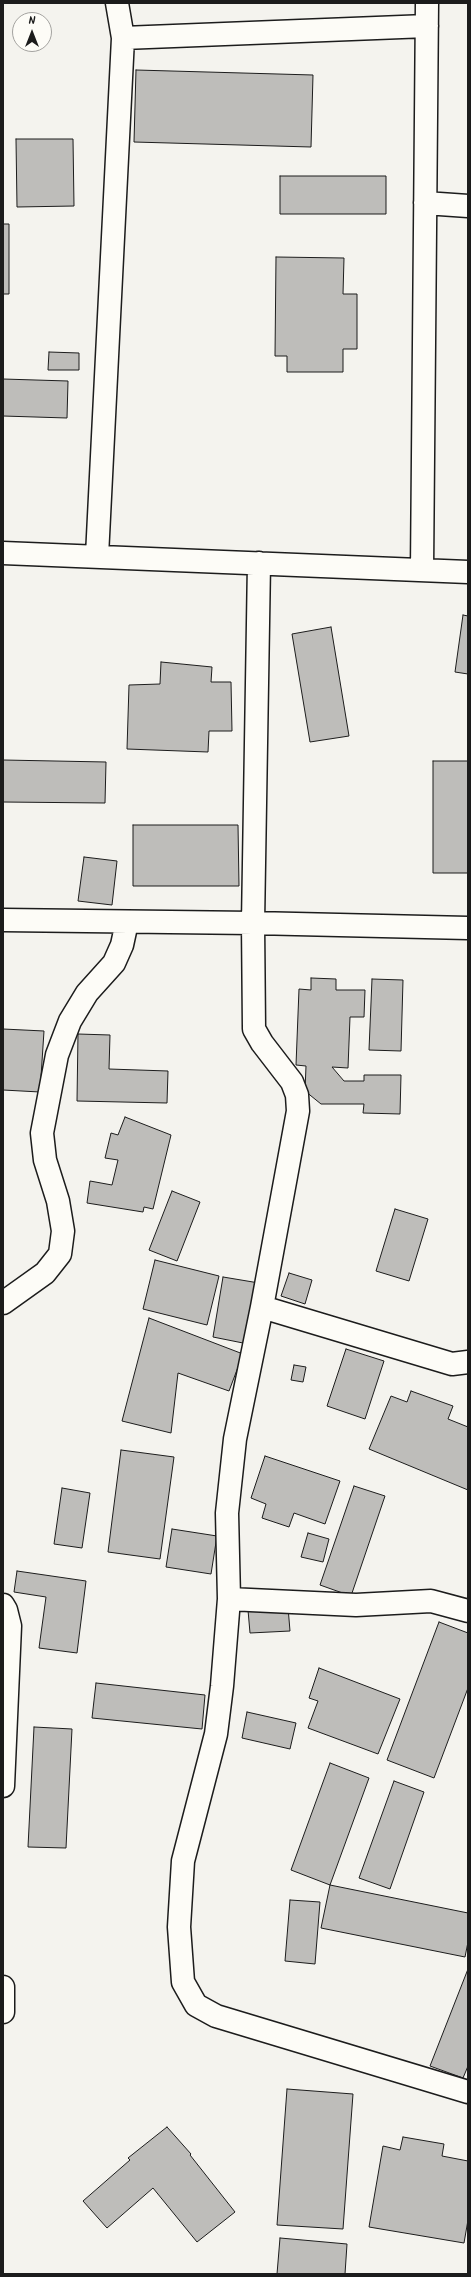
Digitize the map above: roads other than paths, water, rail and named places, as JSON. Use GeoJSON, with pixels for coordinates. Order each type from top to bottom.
{"type":"FeatureCollection","features":[{"type":"Feature","properties":{"kind":"street"},"geometry":{"type":"LineString","coordinates":[[96,556],[123,38],[117,3]]}},
{"type":"Feature","properties":{"kind":"street"},"geometry":{"type":"LineString","coordinates":[[422,569],[427,3]]}},
{"type":"Feature","properties":{"kind":"street"},"geometry":{"type":"LineString","coordinates":[[123,38],[427,26]]}},
{"type":"Feature","properties":{"kind":"street"},"geometry":{"type":"LineString","coordinates":[[425,203],[468,206]]}},
{"type":"Feature","properties":{"kind":"street"},"geometry":{"type":"LineString","coordinates":[[3,553],[468,572]]}},
{"type":"Feature","properties":{"kind":"street"},"geometry":{"type":"LineString","coordinates":[[259,563],[253,923],[254,1029],[262,1043],[292,1082],[297,1095],[298,1111],[262,1307],[235,1439],[227,1512],[229,1599],[222,1686],[216,1734],[184,1861],[179,1927],[183,1982],[196,2005],[216,2016],[468,2092]]}},
{"type":"Feature","properties":{"kind":"street"},"geometry":{"type":"LineString","coordinates":[[3,920],[253,923],[468,928]]}},
{"type":"Feature","properties":{"kind":"street"},"geometry":{"type":"LineString","coordinates":[[3,1303],[45,1273],[60,1254],[63,1231],[58,1201],[45,1160],[42,1133],[57,1055],[70,1021],[87,993],[114,963],[122,945],[127,922]]}},
{"type":"Feature","properties":{"kind":"street"},"geometry":{"type":"LineString","coordinates":[[262,1307],[452,1364],[468,1362]]}},
{"type":"Feature","properties":{"kind":"street"},"geometry":{"type":"LineString","coordinates":[[229,1599],[356,1605],[431,1601],[468,1611]]}},
{"type":"Feature","properties":{"kind":"street"},"geometry":{"type":"LineString","coordinates":[[3,1605],[6,1610],[10,1626],[3,1786]]}},
{"type":"Feature","properties":{"kind":"street"},"geometry":{"type":"LineString","coordinates":[[3,1987],[3,2012]]}}]}
